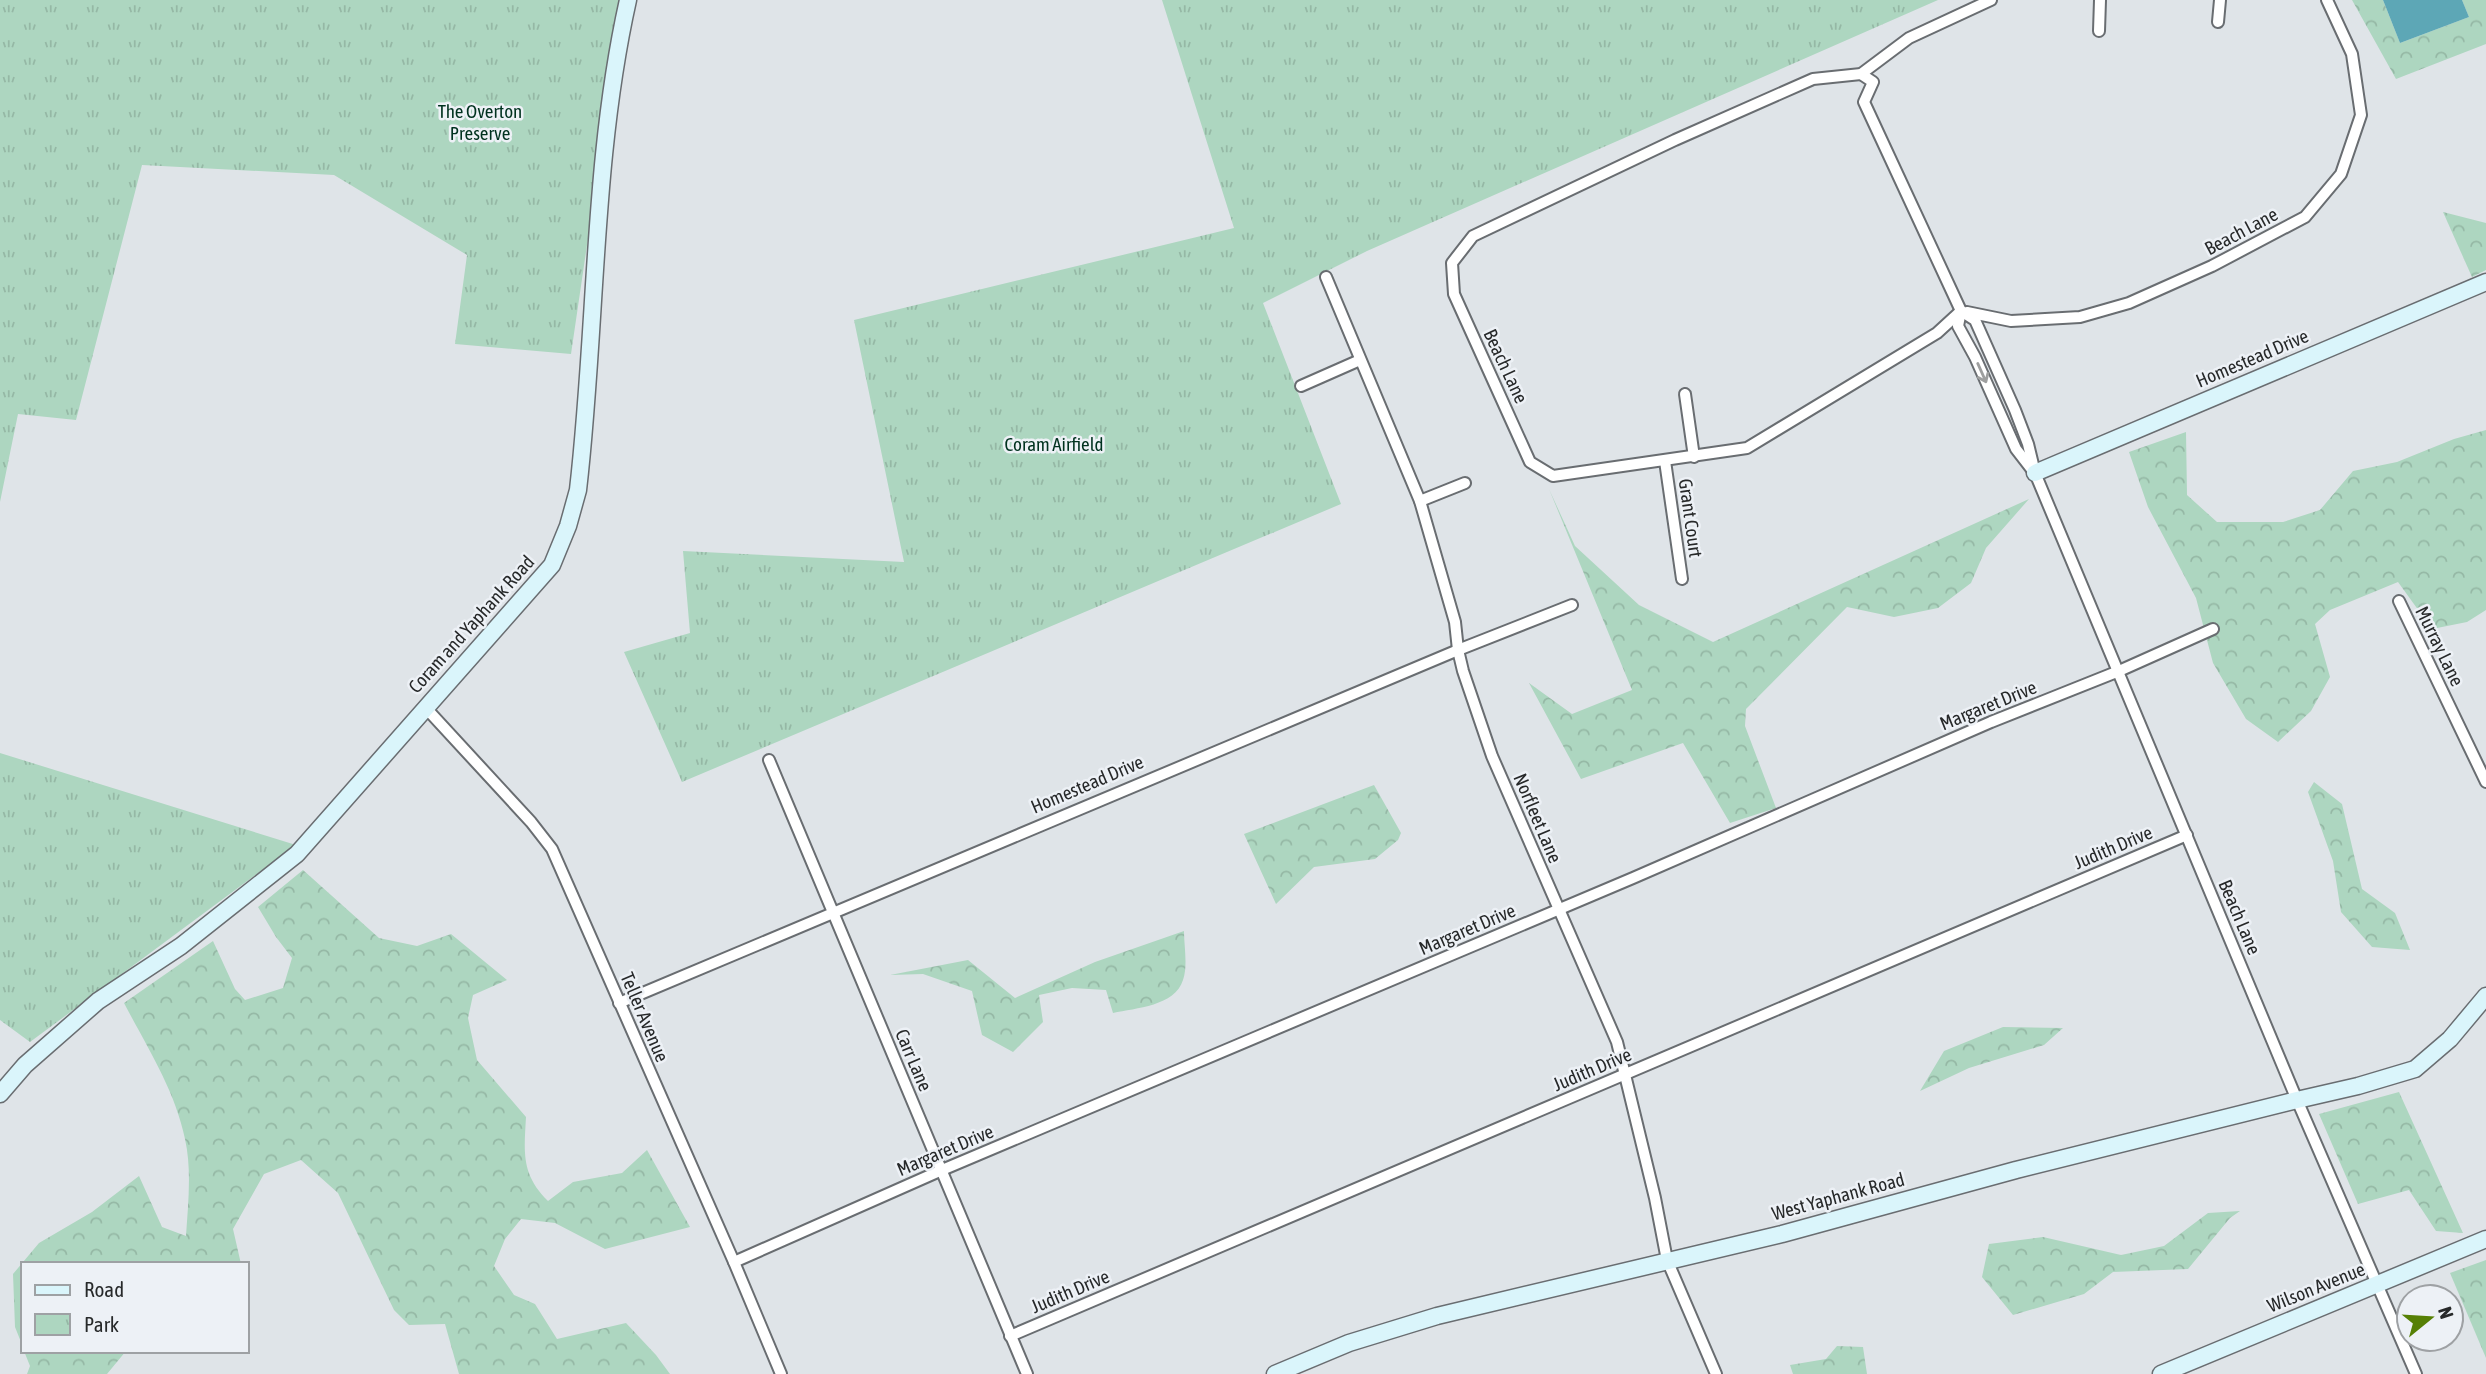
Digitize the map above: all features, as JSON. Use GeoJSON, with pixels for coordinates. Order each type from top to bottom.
{"type":"FeatureCollection","features":[{"type":"Feature","properties":{"kind":"street","name":"Coram and Yaphank Road"},"geometry":{"type":"LineString","coordinates":[[0,1094],[25,1065],[98,1001],[181,946],[297,854],[552,565],[568,527],[578,490],[606,135],[616,55],[628,0]]}},
{"type":"Feature","properties":{"kind":"street"},"geometry":{"type":"LineString","coordinates":[[1861,74],[1909,38],[1991,0]]}},
{"type":"Feature","properties":{"kind":"street"},"geometry":{"type":"LineString","coordinates":[[2099,31],[2100,0]]}},
{"type":"Feature","properties":{"kind":"street"},"geometry":{"type":"LineString","coordinates":[[2218,22],[2220,0]]}},
{"type":"Feature","properties":{"kind":"street","name":"Beach Lane"},"geometry":{"type":"LineString","coordinates":[[1961,311],[2011,321],[2093,314],[2129,303],[2212,266],[2305,217],[2341,174],[2361,115],[2353,54],[2328,0]]}},
{"type":"Feature","properties":{"kind":"street","name":"Beach Lane"},"geometry":{"type":"LineString","coordinates":[[1961,311],[1937,332],[1747,448],[1553,475],[1530,462],[1454,294],[1452,263],[1473,236],[1675,140],[1813,79],[1861,74],[1873,82],[1864,102],[1961,311],[1975,320],[2015,410],[2028,444],[2035,473],[2297,1100],[2416,1374]]}},
{"type":"Feature","properties":{"kind":"street","name":"Norfleet Lane"},"geometry":{"type":"LineString","coordinates":[[1326,277],[1420,501],[1455,622],[1458,650],[1492,756],[1617,1042],[1655,1198],[1667,1260],[1716,1374]]}},
{"type":"Feature","properties":{"kind":"street","name":"Homestead Drive"},"geometry":{"type":"LineString","coordinates":[[2035,473],[2486,282]]}},
{"type":"Feature","properties":{"kind":"street","name":"Beach Lane"},"geometry":{"type":"LineString","coordinates":[[1961,311],[1958,326],[1975,357],[2016,449],[2035,473]]}},
{"type":"Feature","properties":{"kind":"street"},"geometry":{"type":"LineString","coordinates":[[1301,386],[1360,360]]}},
{"type":"Feature","properties":{"kind":"street"},"geometry":{"type":"LineString","coordinates":[[1685,394],[1694,457]]}},
{"type":"Feature","properties":{"kind":"street","name":"Grant Court"},"geometry":{"type":"LineString","coordinates":[[1665,461],[1682,579]]}},
{"type":"Feature","properties":{"kind":"street"},"geometry":{"type":"LineString","coordinates":[[1420,501],[1465,483]]}},
{"type":"Feature","properties":{"kind":"street","name":"Murray Lane"},"geometry":{"type":"LineString","coordinates":[[2399,601],[2486,782]]}},
{"type":"Feature","properties":{"kind":"street","name":"Homestead Drive"},"geometry":{"type":"LineString","coordinates":[[619,1003],[1458,650],[1572,605]]}},
{"type":"Feature","properties":{"kind":"street","name":"Margaret Drive"},"geometry":{"type":"LineString","coordinates":[[734,1262],[942,1170],[2213,629]]}},
{"type":"Feature","properties":{"kind":"street","name":"Teller Avenue"},"geometry":{"type":"LineString","coordinates":[[425,707],[531,822],[552,849],[781,1374]]}},
{"type":"Feature","properties":{"kind":"street","name":"Carr Lane"},"geometry":{"type":"LineString","coordinates":[[769,760],[1027,1374]]}},
{"type":"Feature","properties":{"kind":"street","name":"Judith Drive"},"geometry":{"type":"LineString","coordinates":[[1010,1336],[2187,835]]}},
{"type":"Feature","properties":{"kind":"street","name":"West Yaphank Road"},"geometry":{"type":"LineString","coordinates":[[1275,1374],[1349,1343],[1437,1316],[1782,1234],[2016,1170],[2358,1086],[2415,1069],[2450,1040],[2486,996]]}},
{"type":"Feature","properties":{"kind":"street","name":"Wilson Avenue"},"geometry":{"type":"LineString","coordinates":[[2161,1374],[2486,1238]]}},
{"type":"Feature","properties":{"kind":"green space","name":"The Overton Preserve"},"geometry":{"type":"Polygon","coordinates":[[[0,0],[623,0],[571,354],[455,344],[467,255],[334,175],[142,165],[76,420],[18,414],[0,502],[0,0]]]}},
{"type":"Feature","properties":{"kind":"green space","name":"Coram Airfield"},"geometry":{"type":"Polygon","coordinates":[[[1162,0],[1938,0],[1367,251],[1263,303],[1341,504],[682,782],[624,652],[690,633],[683,551],[904,562],[854,320],[1234,228],[1162,0]]]}},
{"type":"Feature","properties":{"kind":"green space"},"geometry":{"type":"Polygon","coordinates":[[[2352,0],[2383,0],[2400,43],[2469,17],[2462,0],[2486,0],[2486,44],[2396,79],[2352,0]]]}},
{"type":"Feature","properties":{"kind":"green space"},"geometry":{"type":"Polygon","coordinates":[[[2443,212],[2486,223],[2486,270],[2472,277],[2443,212]]]}},
{"type":"Feature","properties":{"kind":"green space"},"geometry":{"type":"Polygon","coordinates":[[[2486,430],[2486,610],[2467,622],[2432,629],[2398,582],[2330,610],[2315,624],[2330,677],[2311,711],[2278,742],[2246,719],[2213,663],[2196,598],[2148,507],[2129,452],[2186,432],[2187,495],[2217,522],[2283,522],[2320,510],[2353,471],[2397,462],[2454,439],[2486,430]]]}},
{"type":"Feature","properties":{"kind":"green space"},"geometry":{"type":"Polygon","coordinates":[[[1549,489],[1575,546],[1639,605],[1713,642],[2029,499],[1986,548],[1971,583],[1938,608],[1894,617],[1847,607],[1746,709],[1745,726],[1776,808],[1730,823],[1683,743],[1581,779],[1529,683],[1572,714],[1632,690],[1549,489]]]}},
{"type":"Feature","properties":{"kind":"green space"},"geometry":{"type":"Polygon","coordinates":[[[0,753],[296,845],[30,1042],[0,1020],[0,753]]]}},
{"type":"Feature","properties":{"kind":"green space"},"geometry":{"type":"Polygon","coordinates":[[[2314,782],[2342,804],[2362,889],[2395,913],[2410,950],[2372,947],[2341,912],[2333,861],[2308,792],[2314,782]]]}},
{"type":"Feature","properties":{"kind":"green space"},"geometry":{"type":"Polygon","coordinates":[[[1374,785],[1401,833],[1398,840],[1375,859],[1314,867],[1276,904],[1244,834],[1374,785]]]}},
{"type":"Feature","properties":{"kind":"green space"},"geometry":{"type":"Polygon","coordinates":[[[303,870],[379,938],[417,946],[451,934],[507,980],[473,995],[468,1018],[477,1060],[526,1117],[526,1162],[539,1191],[548,1201],[573,1182],[622,1173],[647,1150],[690,1227],[605,1249],[555,1223],[521,1219],[505,1239],[494,1266],[514,1295],[535,1304],[557,1339],[626,1323],[670,1374],[459,1374],[445,1324],[409,1325],[394,1310],[338,1193],[301,1160],[264,1174],[233,1229],[241,1262],[23,1262],[39,1243],[92,1212],[139,1176],[162,1227],[186,1236],[189,1188],[185,1139],[174,1103],[159,1069],[124,1003],[213,941],[235,989],[245,1000],[283,988],[292,958],[258,907],[303,870]]]}},
{"type":"Feature","properties":{"kind":"green space"},"geometry":{"type":"Polygon","coordinates":[[[1184,931],[1186,962],[1183,980],[1172,995],[1154,1004],[1113,1013],[1106,990],[1072,988],[1039,995],[1043,1022],[1013,1052],[982,1035],[972,991],[923,974],[890,975],[968,960],[1015,998],[1095,962],[1184,931]]]}},
{"type":"Feature","properties":{"kind":"green space"},"geometry":{"type":"Polygon","coordinates":[[[2003,1027],[2063,1028],[2044,1045],[1969,1068],[1920,1091],[1944,1051],[2003,1027]]]}},
{"type":"Feature","properties":{"kind":"green space"},"geometry":{"type":"Polygon","coordinates":[[[2399,1092],[2463,1233],[2436,1231],[2409,1190],[2358,1204],[2319,1114],[2399,1092]]]}},
{"type":"Feature","properties":{"kind":"green space"},"geometry":{"type":"Polygon","coordinates":[[[2240,1211],[2230,1218],[2188,1269],[2113,1272],[2084,1294],[2013,1315],[1982,1277],[1989,1244],[2043,1237],[2121,1255],[2164,1246],[2208,1213],[2240,1211]]]}},
{"type":"Feature","properties":{"kind":"green space"},"geometry":{"type":"Polygon","coordinates":[[[2486,1260],[2486,1358],[2465,1308],[2465,1283],[2454,1283],[2450,1273],[2486,1260]]]}},
{"type":"Feature","properties":{"kind":"green space"},"geometry":{"type":"Polygon","coordinates":[[[21,1264],[21,1342],[15,1327],[13,1274],[21,1264]]]}},
{"type":"Feature","properties":{"kind":"green space"},"geometry":{"type":"Polygon","coordinates":[[[1837,1346],[1863,1347],[1867,1374],[1793,1374],[1790,1365],[1826,1359],[1837,1346]]]}},
{"type":"Feature","properties":{"kind":"green space"},"geometry":{"type":"Polygon","coordinates":[[[25,1353],[124,1353],[107,1374],[27,1374],[30,1366],[25,1353]]]}},
{"type":"Feature","properties":{"kind":"water"},"geometry":{"type":"Polygon","coordinates":[[[2383,0],[2462,0],[2469,17],[2400,43],[2383,0]]]}}]}
